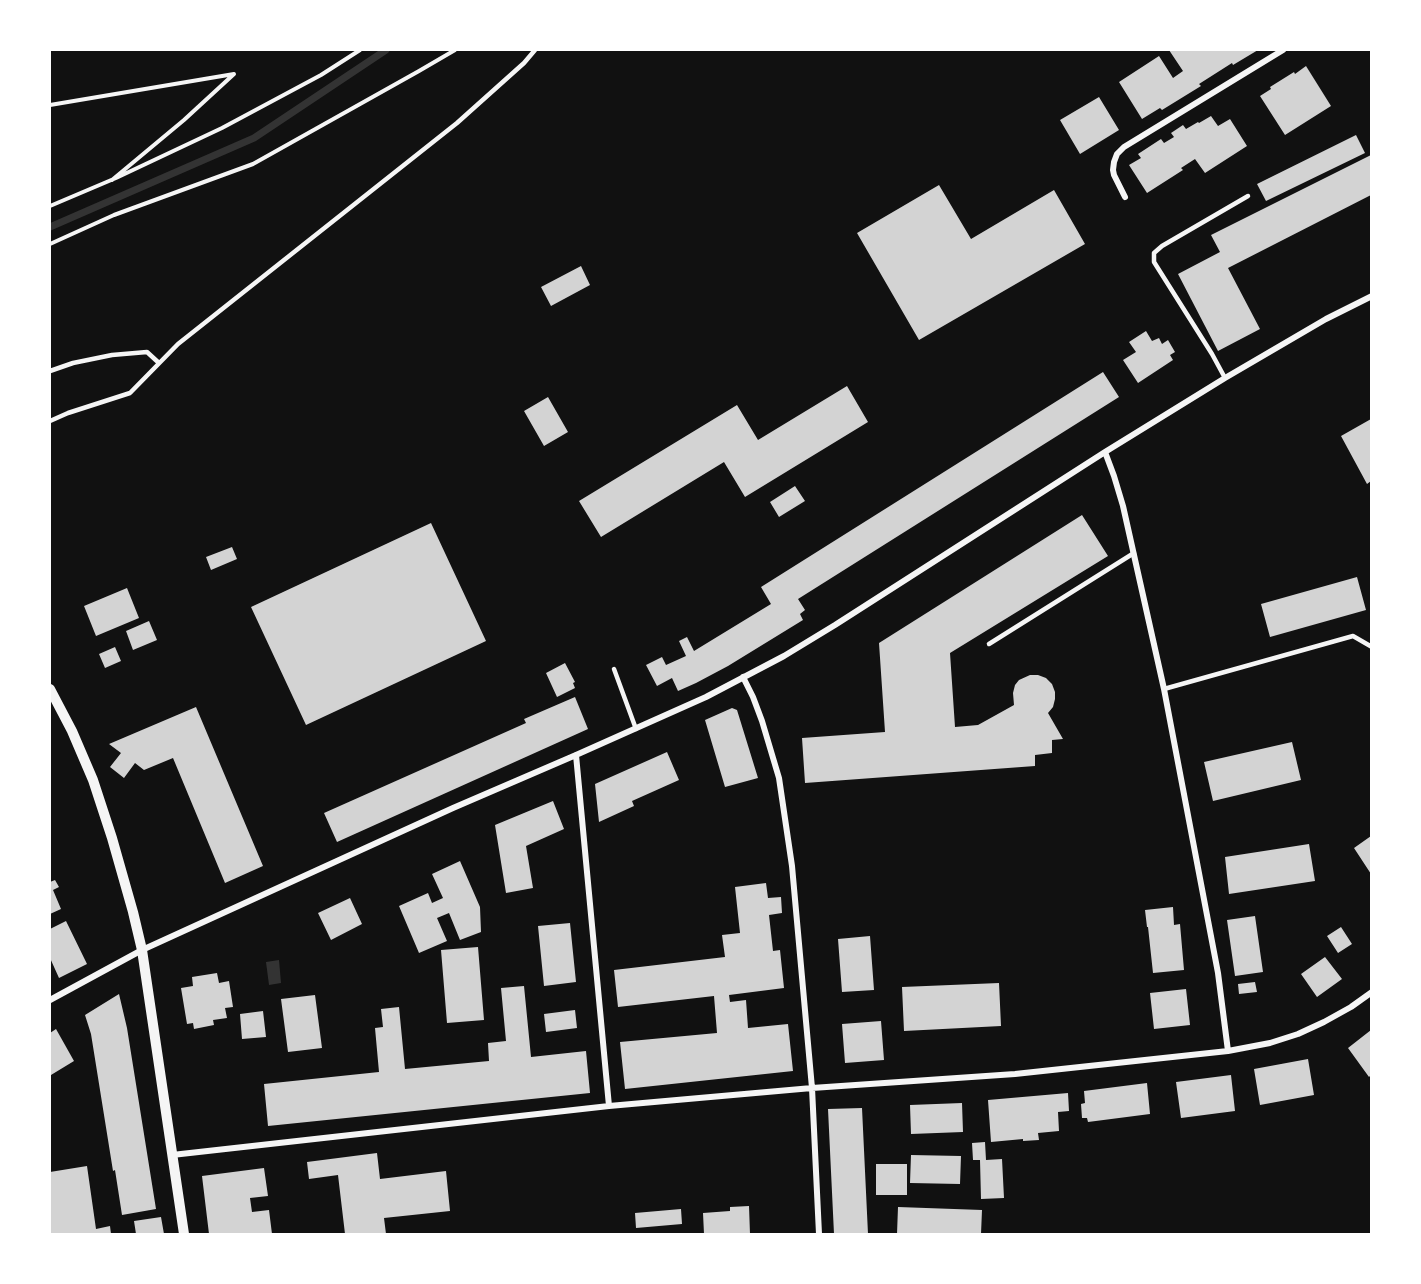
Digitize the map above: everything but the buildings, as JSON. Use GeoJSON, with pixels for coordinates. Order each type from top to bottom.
{"type":"FeatureCollection","features":[{"type":"Feature","properties":{"kind":"street"},"geometry":{"type":"LineString","coordinates":[[1125,197],[1113,170],[1117,154],[1124,147],[1283,50]]}},
{"type":"Feature","properties":{"kind":"street"},"geometry":{"type":"LineString","coordinates":[[50,1000],[142,950],[453,808],[706,697],[784,656],[1225,378],[1326,319],[1371,296]]}},
{"type":"Feature","properties":{"kind":"street"},"geometry":{"type":"LineString","coordinates":[[1105,452],[1124,506],[1164,689],[1214,950],[1228,1051]]}},
{"type":"Feature","properties":{"kind":"street"},"geometry":{"type":"LineString","coordinates":[[743,677],[762,721],[779,778],[792,866],[812,1088],[819,1234]]}},
{"type":"Feature","properties":{"kind":"street"},"geometry":{"type":"LineString","coordinates":[[50,689],[72,731],[93,780],[112,838],[142,950],[184,1234]]}},
{"type":"Feature","properties":{"kind":"street"},"geometry":{"type":"LineString","coordinates":[[576,755],[609,1106]]}},
{"type":"Feature","properties":{"kind":"street"},"geometry":{"type":"LineString","coordinates":[[172,1155],[609,1106],[812,1088],[1015,1074],[1228,1051],[1269,1043],[1298,1034],[1333,1017],[1371,992]]}},
{"type":"Feature","properties":{"kind":"lane"},"geometry":{"type":"LineString","coordinates":[[50,421],[130,393],[178,344],[457,123],[524,63],[535,50]]}},
{"type":"Feature","properties":{"kind":"lane"},"geometry":{"type":"LineString","coordinates":[[1225,378],[1154,262],[1154,253],[1162,246],[1248,196]]}},
{"type":"Feature","properties":{"kind":"lane"},"geometry":{"type":"LineString","coordinates":[[50,371],[73,363],[112,355],[147,352],[159,363]]}},
{"type":"Feature","properties":{"kind":"lane"},"geometry":{"type":"LineString","coordinates":[[989,644],[1134,553]]}},
{"type":"Feature","properties":{"kind":"lane"},"geometry":{"type":"LineString","coordinates":[[1164,689],[1353,636],[1371,647]]}},
{"type":"Feature","properties":{"kind":"lane"},"geometry":{"type":"LineString","coordinates":[[614,669],[636,729]]}},
{"type":"Feature","properties":{"kind":"path"},"geometry":{"type":"LineString","coordinates":[[50,206],[112,180],[222,128],[321,75],[360,50]]}},
{"type":"Feature","properties":{"kind":"path"},"geometry":{"type":"LineString","coordinates":[[50,244],[114,215],[253,164],[455,50]]}},
{"type":"Feature","properties":{"kind":"path"},"geometry":{"type":"LineString","coordinates":[[50,105],[234,74],[184,120],[112,180]]}},
{"type":"Feature","properties":{"kind":"shaded area"},"geometry":{"type":"Polygon","coordinates":[[[279,960],[281,983],[269,985],[266,962],[279,960]]]}},
{"type":"Feature","properties":{"kind":"waterway"},"geometry":{"type":"LineString","coordinates":[[50,227],[254,138],[386,50]]}}]}
